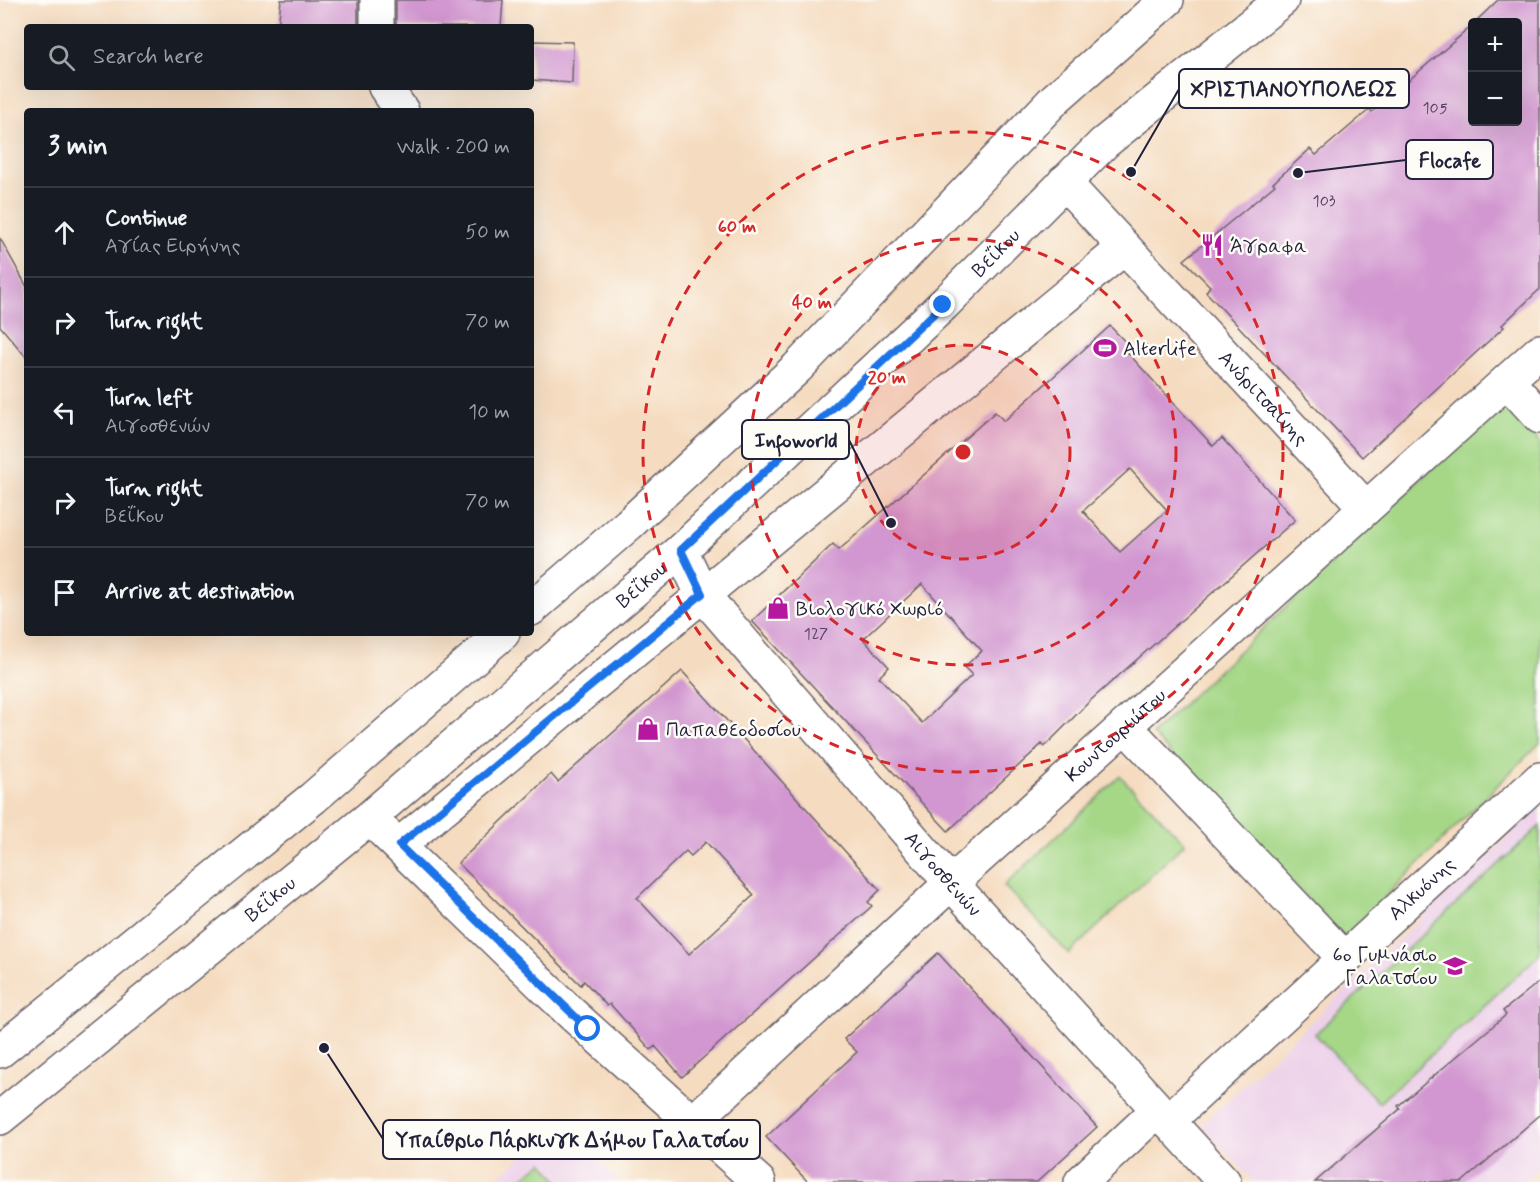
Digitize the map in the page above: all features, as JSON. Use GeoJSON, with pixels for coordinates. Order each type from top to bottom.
{"type":"FeatureCollection","features":[{"type":"Feature","properties":{"kind":"street"},"geometry":{"type":"LineString","coordinates":[[376,24],[377,0]]}},
{"type":"Feature","properties":{"kind":"street"},"geometry":{"type":"LineString","coordinates":[[534,606],[630,524],[797,368],[1056,98],[1167,0]]}},
{"type":"Feature","properties":{"kind":"street","name":"Βεΐκου"},"geometry":{"type":"LineString","coordinates":[[0,1118],[369,818],[681,550],[943,305],[1104,143],[1282,0]]}},
{"type":"Feature","properties":{"kind":"street"},"geometry":{"type":"LineString","coordinates":[[387,90],[400,108]]}},
{"type":"Feature","properties":{"kind":"street","name":"Ανδριτσαίνης"},"geometry":{"type":"LineString","coordinates":[[1064,182],[1366,508]]}},
{"type":"Feature","properties":{"kind":"street"},"geometry":{"type":"LineString","coordinates":[[399,845],[1124,248]]}},
{"type":"Feature","properties":{"kind":"street","name":"Κουντουριώτου"},"geometry":{"type":"LineString","coordinates":[[693,1122],[951,884],[1540,351]]}},
{"type":"Feature","properties":{"kind":"street"},"geometry":{"type":"LineString","coordinates":[[1507,381],[1540,417]]}},
{"type":"Feature","properties":{"kind":"street","name":"Αιγοσθενών"},"geometry":{"type":"LineString","coordinates":[[681,550],[702,594],[951,884],[1224,1182]]}},
{"type":"Feature","properties":{"kind":"street"},"geometry":{"type":"LineString","coordinates":[[0,1051],[313,798],[500,636]]}},
{"type":"Feature","properties":{"kind":"street"},"geometry":{"type":"LineString","coordinates":[[1125,726],[1345,959]]}},
{"type":"Feature","properties":{"kind":"street","name":"Αλκυόνης"},"geometry":{"type":"LineString","coordinates":[[1081,1182],[1345,959],[1540,779]]}},
{"type":"Feature","properties":{"kind":"street"},"geometry":{"type":"LineString","coordinates":[[369,818],[572,1014],[759,1182]]}},
{"type":"Feature","properties":{"kind":"shaded area","name":"6ο Γυμνάσιο Γαλατσίου"},"geometry":{"type":"Polygon","coordinates":[[[1540,807],[1540,1167],[1524,1182],[1254,1182],[1201,1125],[1540,807]]]}},
{"type":"Feature","properties":{"kind":"shaded area"},"geometry":{"type":"Polygon","coordinates":[[[561,1124],[619,1182],[492,1182],[561,1124]]]}},
{"type":"Feature","properties":{"kind":"green space"},"geometry":{"type":"Polygon","coordinates":[[[1503,401],[1540,442],[1540,743],[1344,938],[1152,734],[1503,401]]]}},
{"type":"Feature","properties":{"kind":"green space"},"geometry":{"type":"Polygon","coordinates":[[[1120,776],[1185,843],[1069,954],[1004,886],[1120,776]]]}},
{"type":"Feature","properties":{"kind":"green space"},"geometry":{"type":"Polygon","coordinates":[[[1540,826],[1540,954],[1379,1103],[1315,1034],[1540,826]]]}},
{"type":"Feature","properties":{"kind":"green space"},"geometry":{"type":"Polygon","coordinates":[[[543,1162],[559,1182],[517,1182],[543,1162]]]}},
{"type":"Feature","properties":{"kind":"building"},"geometry":{"type":"Polygon","coordinates":[[[281,0],[358,0],[358,24],[278,24],[281,0]]]}},
{"type":"Feature","properties":{"kind":"building"},"geometry":{"type":"Polygon","coordinates":[[[396,0],[503,0],[501,24],[396,24],[396,0]]]}},
{"type":"Feature","properties":{"kind":"building"},"geometry":{"type":"Polygon","coordinates":[[[1498,0],[1540,0],[1540,289],[1502,325],[1504,327],[1362,457],[1206,292],[1210,286],[1184,260],[1275,185],[1273,183],[1310,149],[1316,155],[1370,109],[1372,112],[1468,29],[1468,126],[1522,126],[1522,18],[1479,18],[1498,0]]]}},
{"type":"Feature","properties":{"kind":"building"},"geometry":{"type":"Polygon","coordinates":[[[534,41],[573,42],[572,83],[534,80],[534,41]]]}},
{"type":"Feature","properties":{"kind":"building"},"geometry":{"type":"Polygon","coordinates":[[[0,238],[24,282],[24,354],[0,326],[0,238]]]}},
{"type":"Feature","properties":{"kind":"building"},"geometry":{"type":"Polygon","coordinates":[[[1110,326],[1131,348],[1127,352],[1213,446],[1222,438],[1295,520],[1091,700],[1044,747],[1042,744],[948,831],[752,621],[833,544],[839,550],[995,412],[1004,421],[1110,326]],[[1130,469],[1083,511],[1120,552],[1167,510],[1130,469]],[[922,584],[863,639],[889,667],[879,677],[922,723],[972,675],[964,667],[982,651],[922,584]]]}},
{"type":"Feature","properties":{"kind":"building"},"geometry":{"type":"Polygon","coordinates":[[[682,671],[880,890],[868,902],[872,906],[682,1077],[655,1046],[651,1050],[610,1004],[607,1006],[584,981],[581,985],[458,863],[551,774],[558,782],[682,671]],[[706,842],[691,856],[686,851],[637,898],[689,954],[754,895],[706,842]]]}},
{"type":"Feature","properties":{"kind":"building"},"geometry":{"type":"Polygon","coordinates":[[[938,953],[1097,1127],[1037,1182],[808,1182],[766,1137],[857,1052],[844,1039],[938,953]]]}},
{"type":"Feature","properties":{"kind":"building"},"geometry":{"type":"Polygon","coordinates":[[[1540,981],[1540,1115],[1462,1182],[1315,1182],[1400,1109],[1398,1106],[1506,1015],[1503,1011],[1540,981]]]}},
{"type":"Feature","properties":{"kind":"place","name":"ΧΡΙΣΤΙΑΝΟΥΠΟΛΕΩΣ"},"geometry":{"type":"Point","coordinates":[1131,172]}},
{"type":"Feature","properties":{"kind":"place","name":"Flocafe"},"geometry":{"type":"Point","coordinates":[1298,173]}},
{"type":"Feature","properties":{"kind":"place","name":"Άγραφα"},"geometry":{"type":"Point","coordinates":[1212,245]}},
{"type":"Feature","properties":{"kind":"place","name":"Alterlife"},"geometry":{"type":"Point","coordinates":[1105,348]}},
{"type":"Feature","properties":{"kind":"place","name":"Infoworld"},"geometry":{"type":"Point","coordinates":[891,523]}},
{"type":"Feature","properties":{"kind":"place","name":"Βιολογικό Χωριό"},"geometry":{"type":"Point","coordinates":[778,608]}},
{"type":"Feature","properties":{"kind":"place","name":"Παπαθεοδοσίου"},"geometry":{"type":"Point","coordinates":[648,729]}},
{"type":"Feature","properties":{"kind":"place","name":"6ο Γυμνάσιο Γαλατσίου"},"geometry":{"type":"Point","coordinates":[1455,966]}},
{"type":"Feature","properties":{"kind":"place","name":"Υπαίθριο Πάρκινγκ Δήμου Γαλατσίου"},"geometry":{"type":"Point","coordinates":[324,1048]}},
{"type":"Feature","properties":{"kind":"route"},"geometry":{"type":"LineString","coordinates":[[588,1029],[399,845],[702,594],[681,550],[943,305]]}}]}
